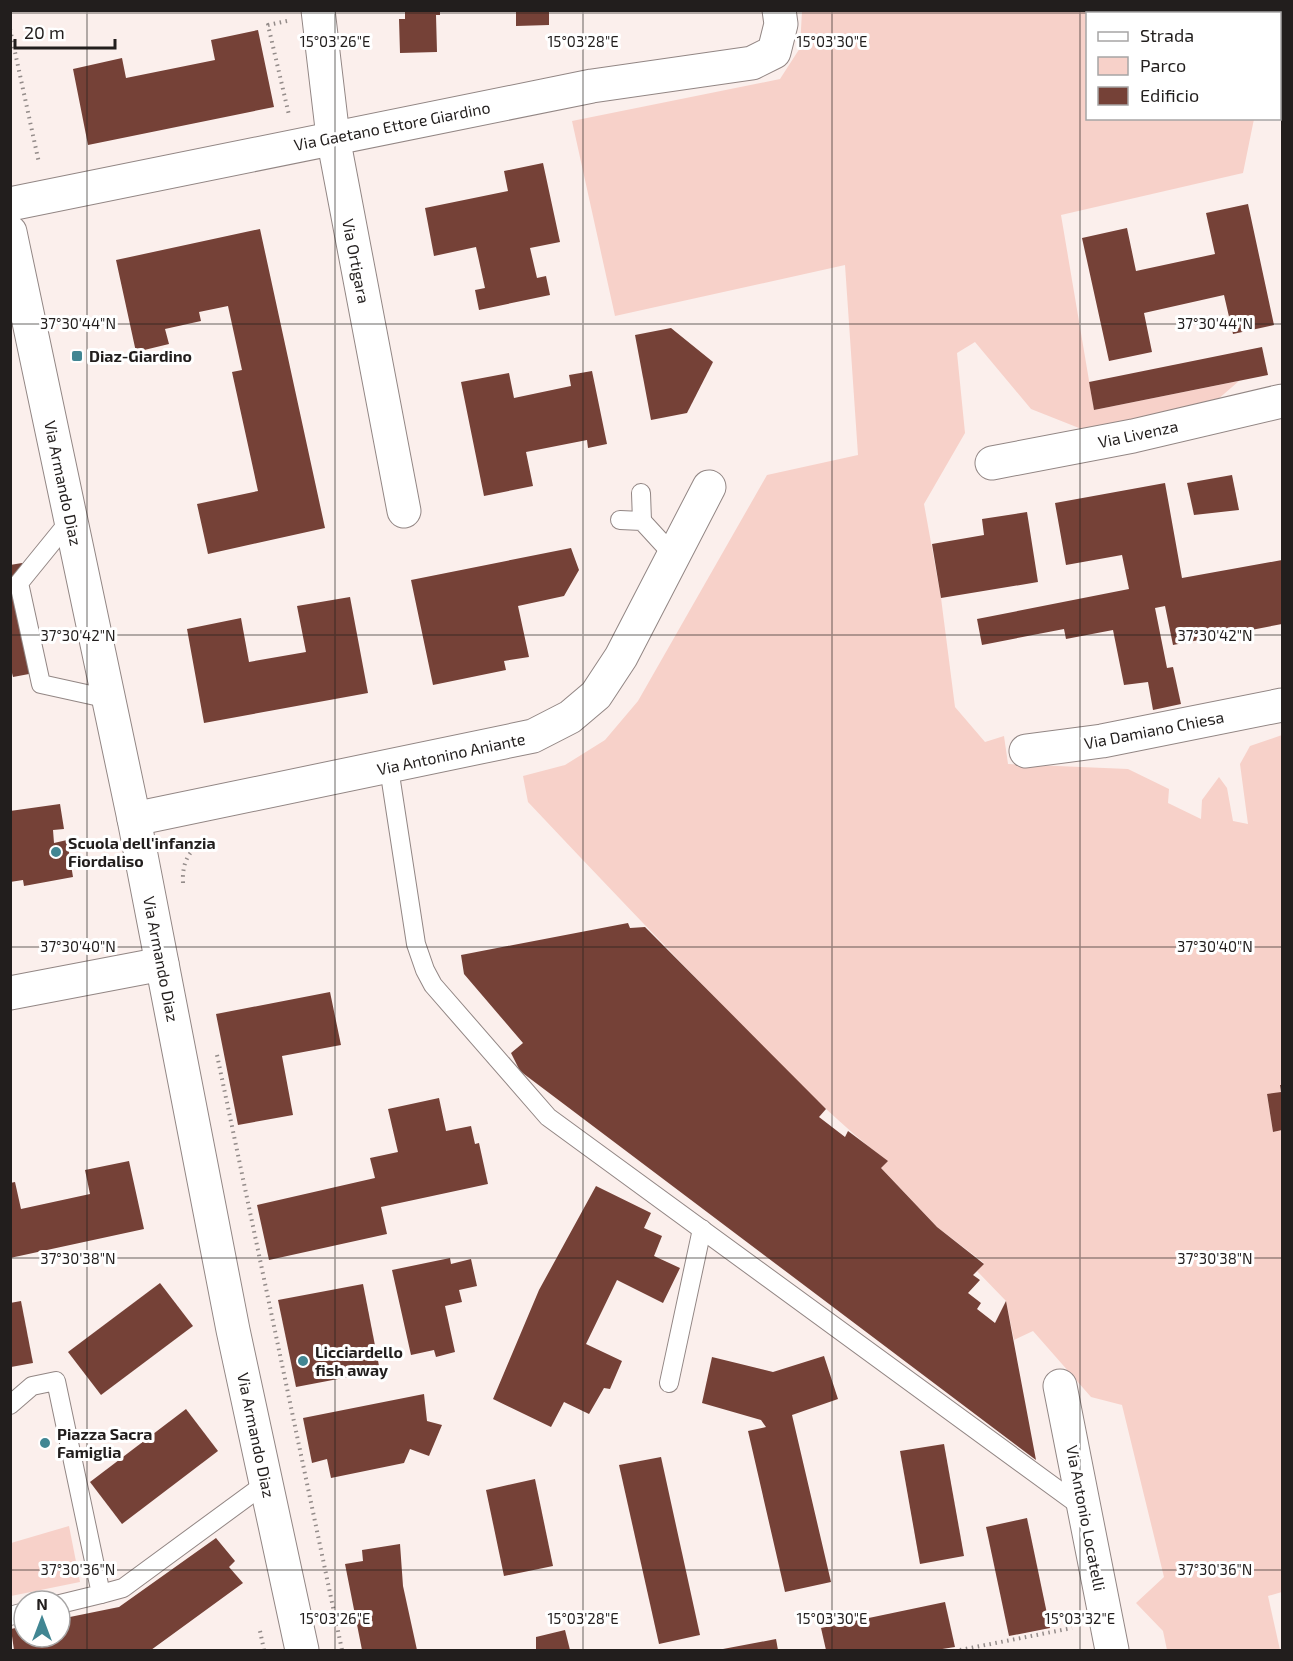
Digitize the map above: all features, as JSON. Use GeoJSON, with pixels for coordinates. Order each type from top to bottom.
{"type":"FeatureCollection","features":[{"type":"Feature","properties":{"kind":"street","name":"Via Gaetano Ettore Giardino"},"geometry":{"type":"LineString","coordinates":[[10,204],[592,86],[752,63],[774,52],[781,24],[779,10]]}},
{"type":"Feature","properties":{"kind":"street","name":"Via Ortigara"},"geometry":{"type":"LineString","coordinates":[[304,16],[333,137],[404,511]]}},
{"type":"Feature","properties":{"kind":"street","name":"Via Armando Diaz"},"geometry":{"type":"LineString","coordinates":[[10,232],[134,819],[266,1483],[302,1650]]}},
{"type":"Feature","properties":{"kind":"street","name":"Via Livenza"},"geometry":{"type":"LineString","coordinates":[[992,463],[1133,436],[1282,401]]}},
{"type":"Feature","properties":{"kind":"street","name":"Via Antonino Aniante"},"geometry":{"type":"LineString","coordinates":[[134,819],[389,768],[534,736],[570,717],[596,695],[621,657],[710,487]]}},
{"type":"Feature","properties":{"kind":"street","name":"Via Damiano Chiesa"},"geometry":{"type":"LineString","coordinates":[[1026,751],[1101,741],[1282,705]]}},
{"type":"Feature","properties":{"kind":"street"},"geometry":{"type":"LineString","coordinates":[[10,993],[162,964]]}},
{"type":"Feature","properties":{"kind":"street","name":"Via Antonio Locatelli"},"geometry":{"type":"LineString","coordinates":[[1060,1386],[1112,1650]]}},
{"type":"Feature","properties":{"kind":"lane"},"geometry":{"type":"LineString","coordinates":[[641,493],[642,521],[675,557]]}},
{"type":"Feature","properties":{"kind":"lane"},"geometry":{"type":"LineString","coordinates":[[71,519],[19,583],[41,684],[109,699]]}},
{"type":"Feature","properties":{"kind":"lane"},"geometry":{"type":"LineString","coordinates":[[620,520],[642,521]]}},
{"type":"Feature","properties":{"kind":"lane"},"geometry":{"type":"LineString","coordinates":[[389,768],[417,944],[424,970],[433,984],[548,1117],[1083,1508]]}},
{"type":"Feature","properties":{"kind":"lane"},"geometry":{"type":"LineString","coordinates":[[669,1383],[702,1229]]}},
{"type":"Feature","properties":{"kind":"lane"},"geometry":{"type":"LineString","coordinates":[[10,1405],[32,1386],[56,1381],[101,1594]]}},
{"type":"Feature","properties":{"kind":"lane"},"geometry":{"type":"LineString","coordinates":[[72,1601],[123,1588],[266,1483]]}},
{"type":"Feature","properties":{"kind":"path"},"geometry":{"type":"LineString","coordinates":[[290,121],[268,25],[304,16]]}},
{"type":"Feature","properties":{"kind":"path"},"geometry":{"type":"LineString","coordinates":[[10,29],[41,173]]}},
{"type":"Feature","properties":{"kind":"path"},"geometry":{"type":"LineString","coordinates":[[183,886],[182,866],[193,849],[204,840],[215,838]]}},
{"type":"Feature","properties":{"kind":"path"},"geometry":{"type":"LineString","coordinates":[[216,1048],[342,1650]]}},
{"type":"Feature","properties":{"kind":"path"},"geometry":{"type":"LineString","coordinates":[[960,1650],[1072,1628]]}},
{"type":"Feature","properties":{"kind":"green space"},"geometry":{"type":"Polygon","coordinates":[[[802,11],[1240,12],[1086,12],[1086,120],[1254,120],[1243,173],[1061,215],[1094,410],[1239,381],[1217,400],[1106,428],[1079,428],[1031,409],[975,342],[957,353],[965,433],[924,504],[941,598],[955,707],[985,742],[1004,736],[1008,764],[1128,769],[1169,789],[1168,803],[1201,819],[1202,800],[1219,777],[1227,788],[1233,821],[1248,824],[1240,764],[1250,746],[1282,735],[1282,1085],[1280,1086],[1281,1092],[1267,1095],[1273,1132],[1282,1130],[1282,1592],[1268,1596],[1280,1650],[1167,1650],[1163,1631],[1136,1603],[1164,1577],[1122,1405],[1091,1397],[1033,1331],[1014,1340],[1006,1301],[977,1271],[984,1263],[937,1227],[881,1168],[887,1161],[828,1111],[791,1075],[528,802],[523,776],[565,765],[605,740],[638,701],[767,475],[858,455],[845,265],[615,316],[572,121],[780,79],[800,48],[802,11]]]}},
{"type":"Feature","properties":{"kind":"green space"},"geometry":{"type":"Polygon","coordinates":[[[69,1526],[80,1582],[46,1589],[12,1589],[11,1596],[11,1543],[69,1526]]]}},
{"type":"Feature","properties":{"kind":"building"},"geometry":{"type":"Polygon","coordinates":[[[405,10],[440,10],[440,15],[436,15],[437,52],[400,53],[399,19],[405,19],[405,10]]]}},
{"type":"Feature","properties":{"kind":"building"},"geometry":{"type":"Polygon","coordinates":[[[516,10],[549,10],[549,25],[516,26],[516,10]]]}},
{"type":"Feature","properties":{"kind":"building"},"geometry":{"type":"Polygon","coordinates":[[[258,30],[274,107],[88,145],[73,69],[122,58],[126,78],[215,60],[211,40],[258,30]]]}},
{"type":"Feature","properties":{"kind":"building"},"geometry":{"type":"Polygon","coordinates":[[[543,163],[560,242],[530,248],[537,278],[546,276],[550,295],[479,310],[475,290],[485,288],[476,247],[434,256],[425,208],[508,191],[504,171],[543,163]]]}},
{"type":"Feature","properties":{"kind":"building"},"geometry":{"type":"Polygon","coordinates":[[[1248,204],[1274,325],[1233,334],[1224,295],[1144,313],[1152,352],[1109,361],[1082,238],[1127,228],[1136,271],[1215,254],[1206,213],[1248,204]]]}},
{"type":"Feature","properties":{"kind":"building"},"geometry":{"type":"Polygon","coordinates":[[[260,229],[325,528],[208,554],[197,504],[258,491],[232,372],[242,370],[228,306],[199,312],[201,321],[165,329],[169,344],[136,352],[116,260],[260,229]]]}},
{"type":"Feature","properties":{"kind":"building"},"geometry":{"type":"Polygon","coordinates":[[[671,328],[713,362],[687,413],[651,420],[635,335],[671,328]]]}},
{"type":"Feature","properties":{"kind":"building"},"geometry":{"type":"Polygon","coordinates":[[[1262,347],[1268,375],[1094,410],[1089,382],[1262,347]]]}},
{"type":"Feature","properties":{"kind":"building"},"geometry":{"type":"Polygon","coordinates":[[[592,371],[607,444],[588,448],[587,440],[526,452],[533,486],[484,496],[461,382],[509,373],[514,398],[571,386],[569,375],[592,371]]]}},
{"type":"Feature","properties":{"kind":"building"},"geometry":{"type":"Polygon","coordinates":[[[1232,475],[1239,510],[1194,515],[1187,483],[1232,475]]]}},
{"type":"Feature","properties":{"kind":"building"},"geometry":{"type":"Polygon","coordinates":[[[1165,483],[1182,578],[1282,560],[1282,624],[1173,645],[1165,606],[1155,608],[1167,668],[1173,667],[1181,704],[1153,710],[1148,682],[1124,685],[1113,630],[1066,639],[1064,629],[982,645],[977,619],[1129,589],[1122,555],[1066,565],[1055,503],[1165,483]]]}},
{"type":"Feature","properties":{"kind":"building"},"geometry":{"type":"Polygon","coordinates":[[[1027,512],[1038,582],[941,598],[932,544],[984,535],[982,519],[1027,512]]]}},
{"type":"Feature","properties":{"kind":"building"},"geometry":{"type":"Polygon","coordinates":[[[571,548],[579,570],[564,596],[518,606],[529,657],[504,661],[506,670],[433,685],[411,580],[571,548]]]}},
{"type":"Feature","properties":{"kind":"building"},"geometry":{"type":"Polygon","coordinates":[[[22,563],[45,671],[13,677],[10,665],[10,565],[22,563]]]}},
{"type":"Feature","properties":{"kind":"building"},"geometry":{"type":"Polygon","coordinates":[[[350,597],[368,693],[204,723],[187,629],[241,618],[249,662],[306,652],[297,606],[350,597]]]}},
{"type":"Feature","properties":{"kind":"building"},"geometry":{"type":"Polygon","coordinates":[[[60,804],[64,829],[53,830],[54,843],[67,840],[73,877],[24,886],[23,880],[10,882],[10,811],[60,804]]]}},
{"type":"Feature","properties":{"kind":"building"},"geometry":{"type":"Polygon","coordinates":[[[628,923],[630,928],[645,927],[826,1109],[819,1117],[845,1137],[848,1131],[888,1161],[881,1168],[937,1227],[984,1264],[973,1275],[980,1280],[968,1293],[981,1303],[977,1309],[995,1323],[1006,1301],[1036,1460],[520,1071],[511,1053],[523,1043],[464,974],[461,955],[628,923]]]}},
{"type":"Feature","properties":{"kind":"building"},"geometry":{"type":"Polygon","coordinates":[[[330,992],[341,1045],[282,1056],[293,1115],[238,1125],[216,1014],[330,992]]]}},
{"type":"Feature","properties":{"kind":"building"},"geometry":{"type":"Polygon","coordinates":[[[1280,1085],[1282,1085],[1282,1130],[1273,1132],[1267,1094],[1281,1092],[1280,1085]]]}},
{"type":"Feature","properties":{"kind":"building"},"geometry":{"type":"Polygon","coordinates":[[[439,1098],[446,1131],[471,1126],[475,1144],[479,1143],[488,1184],[381,1207],[387,1234],[269,1260],[257,1205],[375,1178],[370,1158],[398,1152],[388,1109],[439,1098]]]}},
{"type":"Feature","properties":{"kind":"building"},"geometry":{"type":"Polygon","coordinates":[[[129,1161],[144,1229],[10,1258],[10,1183],[15,1182],[21,1209],[90,1194],[85,1170],[129,1161]]]}},
{"type":"Feature","properties":{"kind":"building"},"geometry":{"type":"Polygon","coordinates":[[[596,1186],[651,1213],[644,1228],[662,1236],[654,1256],[680,1268],[663,1303],[617,1280],[586,1344],[622,1361],[610,1389],[604,1388],[589,1414],[564,1402],[551,1427],[493,1399],[539,1290],[596,1186]]]}},
{"type":"Feature","properties":{"kind":"building"},"geometry":{"type":"Polygon","coordinates":[[[450,1258],[451,1264],[471,1259],[477,1286],[459,1290],[462,1302],[445,1306],[455,1352],[436,1357],[434,1350],[411,1355],[392,1270],[450,1258]]]}},
{"type":"Feature","properties":{"kind":"building"},"geometry":{"type":"Polygon","coordinates":[[[160,1283],[193,1326],[101,1395],[68,1352],[160,1283]]]}},
{"type":"Feature","properties":{"kind":"building"},"geometry":{"type":"Polygon","coordinates":[[[363,1284],[380,1371],[296,1387],[278,1300],[363,1284]]]}},
{"type":"Feature","properties":{"kind":"building"},"geometry":{"type":"Polygon","coordinates":[[[21,1301],[33,1363],[11,1367],[10,1303],[21,1301]]]}},
{"type":"Feature","properties":{"kind":"building"},"geometry":{"type":"Polygon","coordinates":[[[824,1356],[838,1399],[792,1415],[831,1582],[785,1592],[748,1431],[766,1427],[761,1420],[702,1403],[712,1357],[773,1372],[824,1356]]]}},
{"type":"Feature","properties":{"kind":"building"},"geometry":{"type":"Polygon","coordinates":[[[424,1394],[427,1421],[442,1425],[429,1456],[410,1449],[404,1463],[331,1478],[327,1459],[312,1463],[303,1418],[424,1394]]]}},
{"type":"Feature","properties":{"kind":"building"},"geometry":{"type":"Polygon","coordinates":[[[186,1409],[218,1451],[122,1524],[90,1482],[186,1409]]]}},
{"type":"Feature","properties":{"kind":"building"},"geometry":{"type":"Polygon","coordinates":[[[944,1444],[964,1556],[920,1564],[900,1451],[944,1444]]]}},
{"type":"Feature","properties":{"kind":"building"},"geometry":{"type":"Polygon","coordinates":[[[661,1457],[700,1635],[659,1644],[619,1465],[661,1457]]]}},
{"type":"Feature","properties":{"kind":"building"},"geometry":{"type":"Polygon","coordinates":[[[535,1479],[553,1566],[504,1576],[486,1490],[535,1479]]]}},
{"type":"Feature","properties":{"kind":"building"},"geometry":{"type":"Polygon","coordinates":[[[1027,1518],[1050,1628],[1009,1636],[986,1527],[1027,1518]]]}},
{"type":"Feature","properties":{"kind":"building"},"geometry":{"type":"Polygon","coordinates":[[[216,1538],[235,1561],[229,1567],[243,1583],[151,1650],[14,1650],[72,1649],[72,1617],[119,1607],[216,1538]]]}},
{"type":"Feature","properties":{"kind":"building"},"geometry":{"type":"Polygon","coordinates":[[[400,1544],[403,1586],[417,1650],[362,1650],[345,1564],[363,1561],[362,1550],[400,1544]]]}},
{"type":"Feature","properties":{"kind":"building"},"geometry":{"type":"Polygon","coordinates":[[[945,1602],[955,1647],[936,1650],[826,1650],[821,1628],[945,1602]]]}},
{"type":"Feature","properties":{"kind":"building"},"geometry":{"type":"Polygon","coordinates":[[[565,1630],[570,1650],[536,1650],[536,1637],[565,1630]]]}},
{"type":"Feature","properties":{"kind":"building"},"geometry":{"type":"Polygon","coordinates":[[[776,1639],[778,1650],[723,1650],[723,1649],[776,1639]]]}},
{"type":"Feature","properties":{"kind":"place","name":"Diaz-Giardino"},"geometry":{"type":"Point","coordinates":[77,356]}},
{"type":"Feature","properties":{"kind":"place","name":"Scuola dell'infanzia Fiordaliso"},"geometry":{"type":"Point","coordinates":[56,852]}},
{"type":"Feature","properties":{"kind":"place","name":"Licciardello fish away"},"geometry":{"type":"Point","coordinates":[303,1361]}},
{"type":"Feature","properties":{"kind":"place","name":"Piazza Sacra Famiglia"},"geometry":{"type":"Point","coordinates":[45,1443]}}]}
